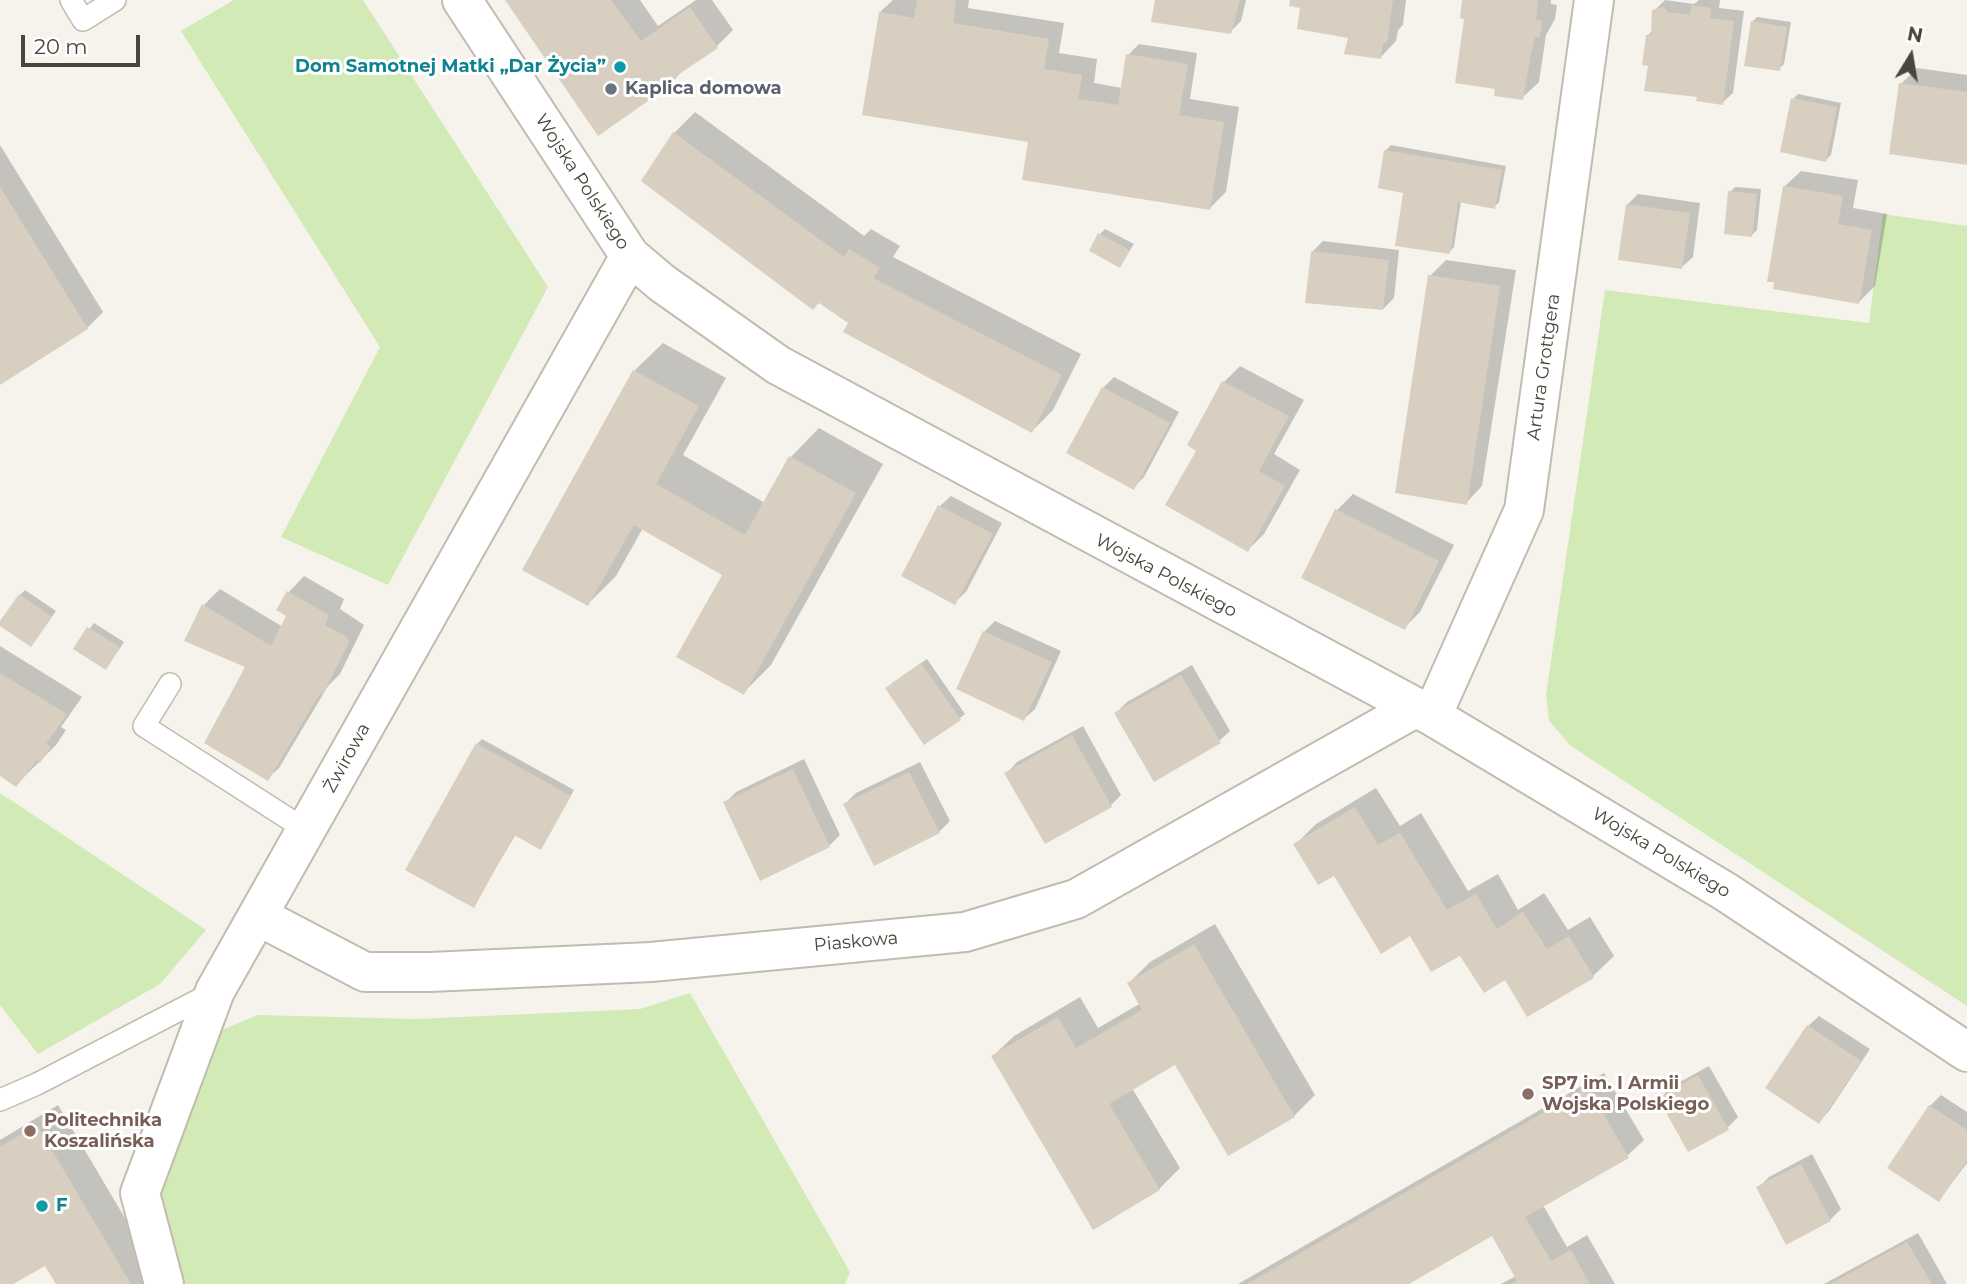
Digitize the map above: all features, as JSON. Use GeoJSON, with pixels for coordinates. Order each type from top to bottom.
{"type":"FeatureCollection","features":[{"type":"Feature","properties":{"kind":"street","name":"Wojska Polskiego"},"geometry":{"type":"LineString","coordinates":[[462,0],[630,256],[662,283],[783,368],[1423,712],[1726,892],[1967,1052]]}},
{"type":"Feature","properties":{"kind":"street","name":"Artura Grottgera"},"geometry":{"type":"LineString","coordinates":[[1423,712],[1524,510],[1594,0]]}},
{"type":"Feature","properties":{"kind":"street","name":"Żwirowa"},"geometry":{"type":"LineString","coordinates":[[164,1284],[140,1193],[215,991],[630,256]]}},
{"type":"Feature","properties":{"kind":"street","name":"Piaskowa"},"geometry":{"type":"LineString","coordinates":[[258,916],[365,972],[430,972],[651,962],[965,932],[1076,899],[1423,712]]}},
{"type":"Feature","properties":{"kind":"lane"},"geometry":{"type":"LineString","coordinates":[[71,0],[83,20],[115,0]]}},
{"type":"Feature","properties":{"kind":"lane"},"geometry":{"type":"LineString","coordinates":[[170,684],[144,726],[306,830]]}},
{"type":"Feature","properties":{"kind":"lane"},"geometry":{"type":"LineString","coordinates":[[0,1100],[37,1084],[215,991]]}},
{"type":"Feature","properties":{"kind":"green space"},"geometry":{"type":"Polygon","coordinates":[[[234,0],[363,0],[548,287],[388,585],[281,537],[380,347],[181,31],[234,0]]]}},
{"type":"Feature","properties":{"kind":"green space"},"geometry":{"type":"Polygon","coordinates":[[[1883,214],[1967,226],[1967,1006],[1571,746],[1549,721],[1546,695],[1605,290],[1869,323],[1883,214]]]}},
{"type":"Feature","properties":{"kind":"green space"},"geometry":{"type":"Polygon","coordinates":[[[0,793],[206,930],[160,984],[38,1054],[0,1005],[0,793]]]}},
{"type":"Feature","properties":{"kind":"green space"},"geometry":{"type":"Polygon","coordinates":[[[690,993],[850,1272],[845,1284],[170,1284],[152,1208],[219,1031],[258,1015],[417,1019],[640,1009],[690,993]]]}},
{"type":"Feature","properties":{"kind":"building","name":"Dom Samotnej Matki „Dar Życia”"},"geometry":{"type":"Polygon","coordinates":[[[505,0],[611,0],[641,41],[690,7],[718,48],[669,81],[671,85],[598,136],[505,0]]]}},
{"type":"Feature","properties":{"kind":"building"},"geometry":{"type":"Polygon","coordinates":[[[917,0],[956,0],[953,23],[1049,39],[1044,69],[1082,75],[1078,99],[1118,105],[1126,54],[1188,64],[1179,115],[1224,122],[1210,210],[1022,180],[1028,142],[862,115],[879,12],[914,18],[917,0]]]}},
{"type":"Feature","properties":{"kind":"building"},"geometry":{"type":"Polygon","coordinates":[[[1155,0],[1240,0],[1231,34],[1151,22],[1155,0]]]}},
{"type":"Feature","properties":{"kind":"building"},"geometry":{"type":"Polygon","coordinates":[[[1290,0],[1393,0],[1387,43],[1383,43],[1381,59],[1344,54],[1348,38],[1297,29],[1300,8],[1289,6],[1290,0]]]}},
{"type":"Feature","properties":{"kind":"building"},"geometry":{"type":"Polygon","coordinates":[[[1462,0],[1538,0],[1536,20],[1542,21],[1540,37],[1535,37],[1523,100],[1494,96],[1495,89],[1455,83],[1464,19],[1460,18],[1462,0]]]}},
{"type":"Feature","properties":{"kind":"building"},"geometry":{"type":"Polygon","coordinates":[[[1691,5],[1711,8],[1710,18],[1734,21],[1723,105],[1696,101],[1697,97],[1644,91],[1648,66],[1642,65],[1646,35],[1651,35],[1652,10],[1664,7],[1668,12],[1690,15],[1691,5]]]}},
{"type":"Feature","properties":{"kind":"building"},"geometry":{"type":"Polygon","coordinates":[[[1751,21],[1787,27],[1780,71],[1744,66],[1751,21]]]}},
{"type":"Feature","properties":{"kind":"building"},"geometry":{"type":"Polygon","coordinates":[[[1899,83],[1967,92],[1967,165],[1889,154],[1899,83]]]}},
{"type":"Feature","properties":{"kind":"building"},"geometry":{"type":"Polygon","coordinates":[[[1791,98],[1837,107],[1826,162],[1780,152],[1791,98]]]}},
{"type":"Feature","properties":{"kind":"building"},"geometry":{"type":"Polygon","coordinates":[[[673,132],[844,257],[849,249],[880,268],[873,278],[1062,375],[1032,433],[843,332],[848,323],[819,303],[813,310],[641,181],[673,132]]]}},
{"type":"Feature","properties":{"kind":"building"},"geometry":{"type":"Polygon","coordinates":[[[1384,150],[1502,170],[1495,209],[1458,202],[1450,254],[1395,246],[1403,193],[1378,188],[1384,150]]]}},
{"type":"Feature","properties":{"kind":"building"},"geometry":{"type":"Polygon","coordinates":[[[1783,186],[1843,196],[1838,224],[1872,230],[1859,304],[1773,289],[1774,282],[1767,282],[1783,186]]]}},
{"type":"Feature","properties":{"kind":"building"},"geometry":{"type":"Polygon","coordinates":[[[0,187],[88,329],[0,385],[0,187]]]}},
{"type":"Feature","properties":{"kind":"building"},"geometry":{"type":"Polygon","coordinates":[[[1728,191],[1757,194],[1752,237],[1724,234],[1728,191]]]}},
{"type":"Feature","properties":{"kind":"building"},"geometry":{"type":"Polygon","coordinates":[[[1626,204],[1690,213],[1682,269],[1618,260],[1626,204]]]}},
{"type":"Feature","properties":{"kind":"building"},"geometry":{"type":"Polygon","coordinates":[[[1098,233],[1130,250],[1120,268],[1089,251],[1098,233]]]}},
{"type":"Feature","properties":{"kind":"building"},"geometry":{"type":"Polygon","coordinates":[[[1311,251],[1389,260],[1383,310],[1305,303],[1311,251]]]}},
{"type":"Feature","properties":{"kind":"building"},"geometry":{"type":"Polygon","coordinates":[[[1428,275],[1500,286],[1467,505],[1395,493],[1428,275]]]}},
{"type":"Feature","properties":{"kind":"building"},"geometry":{"type":"Polygon","coordinates":[[[633,370],[699,406],[656,484],[745,535],[789,456],[856,493],[744,695],[676,657],[722,575],[634,525],[588,606],[522,570],[633,370]]]}},
{"type":"Feature","properties":{"kind":"building"},"geometry":{"type":"Polygon","coordinates":[[[1222,381],[1289,416],[1259,471],[1285,486],[1248,552],[1165,505],[1196,451],[1187,445],[1222,381]]]}},
{"type":"Feature","properties":{"kind":"building"},"geometry":{"type":"Polygon","coordinates":[[[1102,387],[1170,423],[1134,490],[1066,453],[1102,387]]]}},
{"type":"Feature","properties":{"kind":"building"},"geometry":{"type":"Polygon","coordinates":[[[938,505],[993,534],[955,605],[901,576],[938,505]]]}},
{"type":"Feature","properties":{"kind":"building"},"geometry":{"type":"Polygon","coordinates":[[[1335,509],[1439,561],[1405,630],[1301,578],[1335,509]]]}},
{"type":"Feature","properties":{"kind":"building"},"geometry":{"type":"Polygon","coordinates":[[[287,591],[329,615],[325,625],[347,637],[349,642],[324,692],[319,695],[268,781],[204,743],[245,667],[184,641],[202,604],[271,646],[286,616],[276,610],[287,591]]]}},
{"type":"Feature","properties":{"kind":"building"},"geometry":{"type":"Polygon","coordinates":[[[19,594],[52,617],[31,647],[0,626],[0,621],[19,594]]]}},
{"type":"Feature","properties":{"kind":"building"},"geometry":{"type":"Polygon","coordinates":[[[87,627],[120,647],[106,670],[73,649],[87,627]]]}},
{"type":"Feature","properties":{"kind":"building"},"geometry":{"type":"Polygon","coordinates":[[[983,631],[1052,662],[1024,721],[956,689],[983,631]]]}},
{"type":"Feature","properties":{"kind":"building"},"geometry":{"type":"Polygon","coordinates":[[[921,663],[961,720],[924,745],[885,688],[921,663]]]}},
{"type":"Feature","properties":{"kind":"building"},"geometry":{"type":"Polygon","coordinates":[[[0,673],[67,714],[46,744],[51,747],[40,763],[37,760],[16,787],[0,776],[0,673]]]}},
{"type":"Feature","properties":{"kind":"building"},"geometry":{"type":"Polygon","coordinates":[[[1181,675],[1221,743],[1154,782],[1114,713],[1181,675]]]}},
{"type":"Feature","properties":{"kind":"building"},"geometry":{"type":"Polygon","coordinates":[[[1072,735],[1112,807],[1045,844],[1004,773],[1072,735]]]}},
{"type":"Feature","properties":{"kind":"building"},"geometry":{"type":"Polygon","coordinates":[[[476,743],[571,796],[541,850],[514,835],[474,908],[405,870],[476,743]]]}},
{"type":"Feature","properties":{"kind":"building"},"geometry":{"type":"Polygon","coordinates":[[[793,769],[830,847],[760,881],[723,802],[793,769]]]}},
{"type":"Feature","properties":{"kind":"building"},"geometry":{"type":"Polygon","coordinates":[[[909,772],[940,833],[874,866],[843,804],[909,772]]]}},
{"type":"Feature","properties":{"kind":"building"},"geometry":{"type":"Polygon","coordinates":[[[1355,807],[1378,845],[1400,833],[1447,910],[1476,894],[1497,929],[1523,912],[1547,949],[1569,936],[1594,978],[1527,1017],[1505,980],[1484,993],[1460,956],[1431,972],[1410,936],[1381,954],[1334,876],[1318,885],[1293,844],[1355,807]]]}},
{"type":"Feature","properties":{"kind":"building"},"geometry":{"type":"Polygon","coordinates":[[[1194,944],[1295,1117],[1228,1156],[1175,1065],[1109,1104],[1160,1190],[1093,1230],[991,1056],[1058,1017],[1076,1048],[1142,1010],[1127,983],[1194,944]]]}},
{"type":"Feature","properties":{"kind":"building"},"geometry":{"type":"Polygon","coordinates":[[[1807,1025],[1861,1061],[1819,1124],[1765,1088],[1807,1025]]]}},
{"type":"Feature","properties":{"kind":"building"},"geometry":{"type":"Polygon","coordinates":[[[1698,1075],[1729,1130],[1688,1152],[1658,1098],[1698,1075]]]}},
{"type":"Feature","properties":{"kind":"building"},"geometry":{"type":"Polygon","coordinates":[[[1588,1087],[1629,1158],[1525,1217],[1551,1261],[1571,1250],[1590,1284],[1511,1284],[1517,1281],[1492,1236],[1409,1284],[1247,1284],[1588,1087]]]}},
{"type":"Feature","properties":{"kind":"building"},"geometry":{"type":"Polygon","coordinates":[[[1929,1105],[1967,1130],[1967,1160],[1939,1202],[1887,1168],[1929,1105]]]}},
{"type":"Feature","properties":{"kind":"building","name":"Politechnika Koszalińska"},"geometry":{"type":"Polygon","coordinates":[[[37,1125],[131,1284],[56,1284],[45,1266],[13,1284],[0,1284],[0,1147],[37,1125]]]}},
{"type":"Feature","properties":{"kind":"building"},"geometry":{"type":"Polygon","coordinates":[[[1801,1164],[1831,1221],[1786,1245],[1756,1187],[1801,1164]]]}},
{"type":"Feature","properties":{"kind":"building"},"geometry":{"type":"Polygon","coordinates":[[[1907,1242],[1932,1284],[1830,1284],[1907,1242]]]}},
{"type":"Feature","properties":{"kind":"place","name":"Dom Samotnej Matki „Dar Życia”"},"geometry":{"type":"Point","coordinates":[620,67]}},
{"type":"Feature","properties":{"kind":"place","name":"Kaplica domowa"},"geometry":{"type":"Point","coordinates":[611,89]}},
{"type":"Feature","properties":{"kind":"place","name":"SP7 im. I Armii Wojska Polskiego"},"geometry":{"type":"Point","coordinates":[1528,1094]}},
{"type":"Feature","properties":{"kind":"place","name":"Politechnika Koszalińska"},"geometry":{"type":"Point","coordinates":[30,1131]}},
{"type":"Feature","properties":{"kind":"place","name":"F"},"geometry":{"type":"Point","coordinates":[42,1206]}}]}
